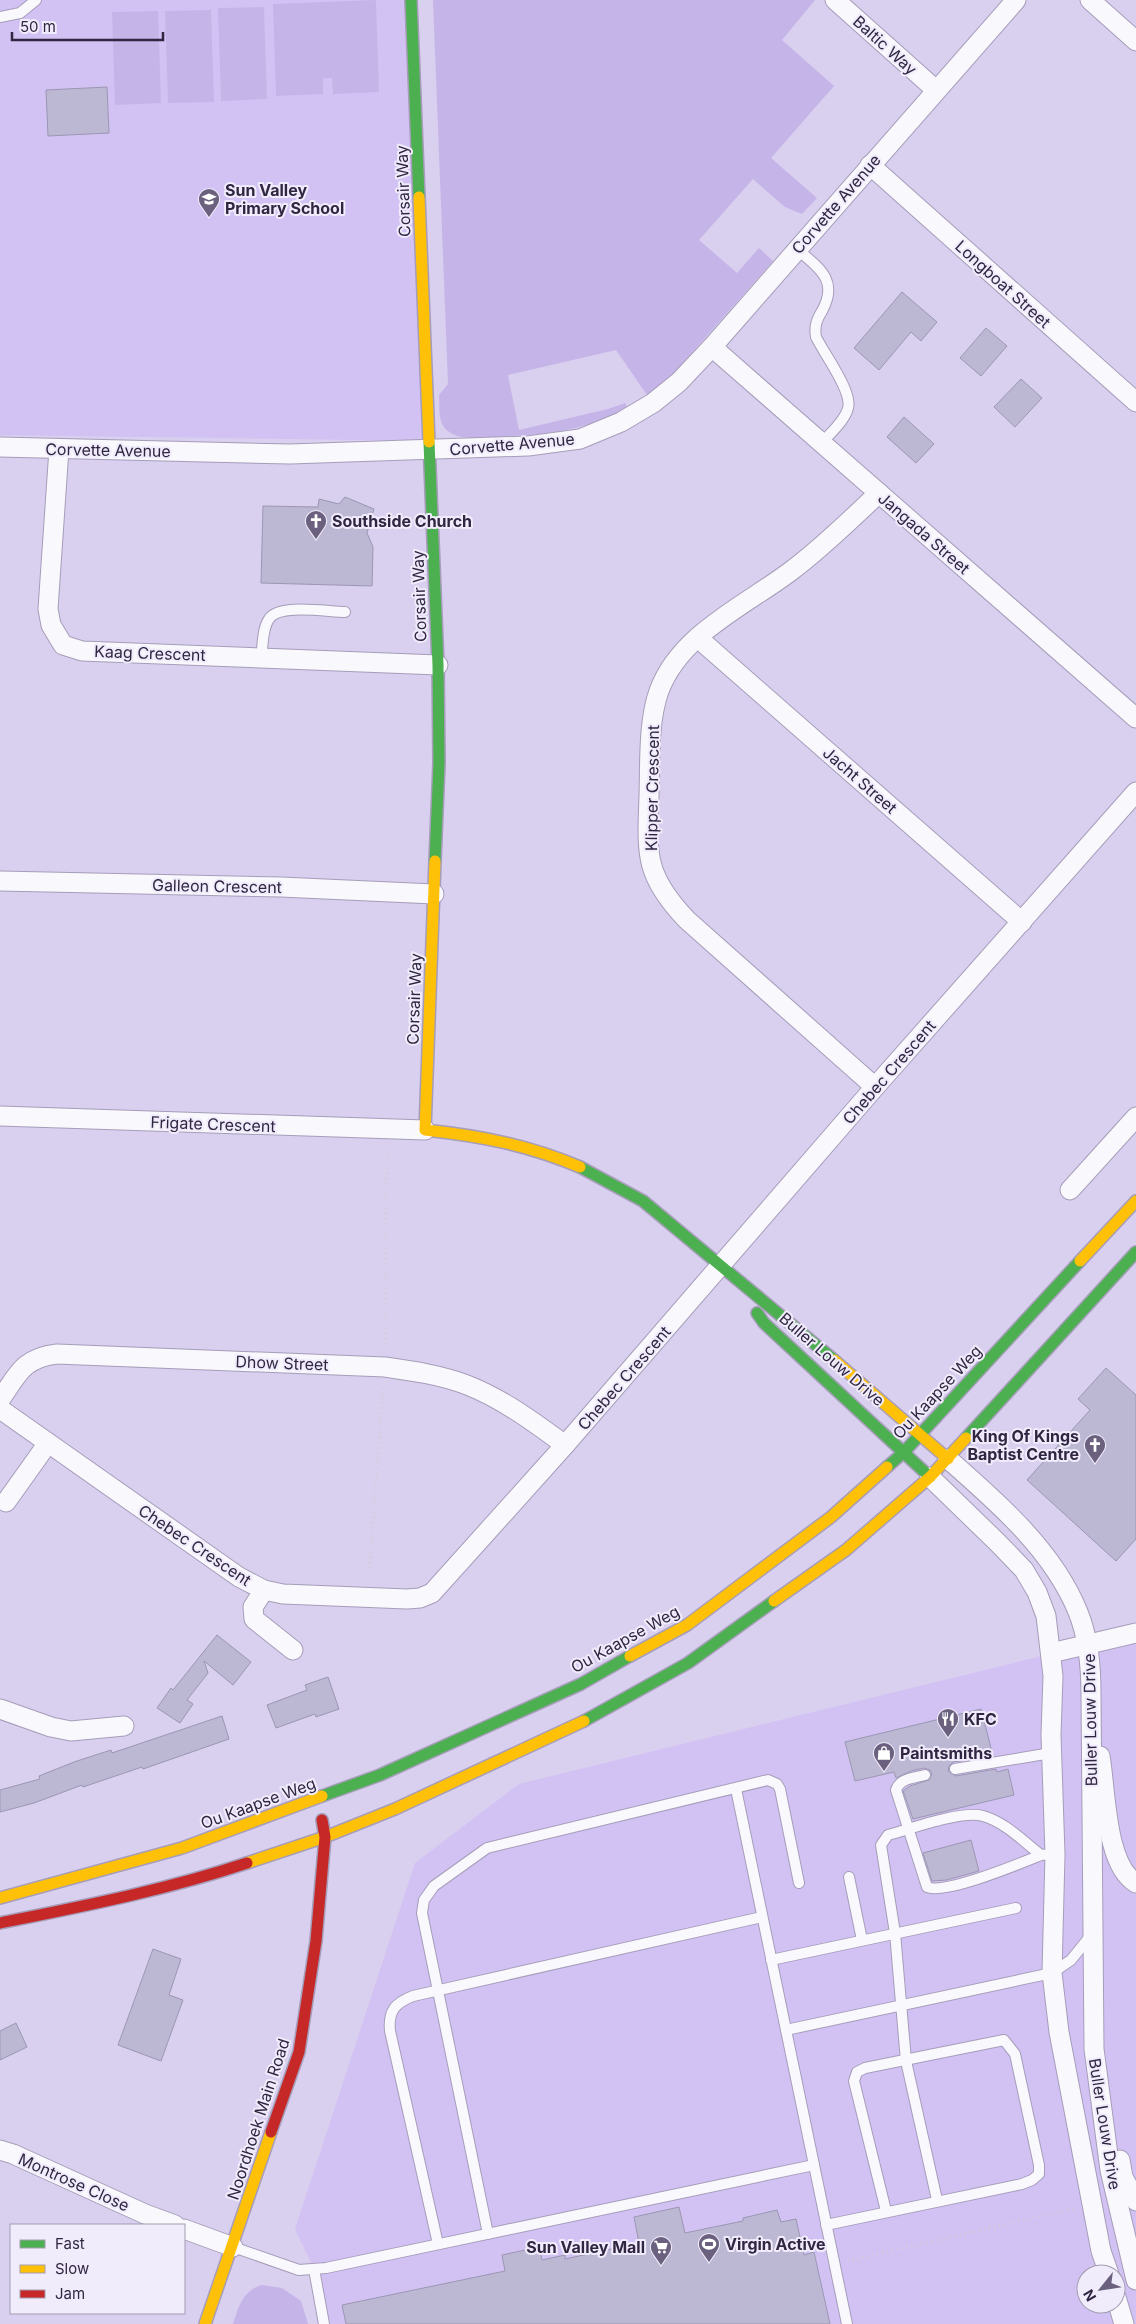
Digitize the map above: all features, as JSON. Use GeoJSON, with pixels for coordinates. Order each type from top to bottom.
{"type":"FeatureCollection","features":[{"type":"Feature","properties":{"kind":"main road","name":"Corsair Way"},"geometry":{"type":"LineString","coordinates":[[412,0],[438,665],[439,763],[425,1130]]}},
{"type":"Feature","properties":{"kind":"main road","name":"Buller Louw Drive"},"geometry":{"type":"LineString","coordinates":[[425,1130],[464,1133],[516,1144],[552,1155],[592,1172],[643,1201],[683,1232],[727,1272],[764,1301],[948,1459]]}},
{"type":"Feature","properties":{"kind":"main road","name":"Ou Kaapse Weg"},"geometry":{"type":"LineString","coordinates":[[0,1898],[182,1848],[317,1800],[380,1775],[572,1688],[687,1625],[830,1517],[904,1452],[1136,1201]]}},
{"type":"Feature","properties":{"kind":"main road"},"geometry":{"type":"LineString","coordinates":[[0,1923],[114,1900],[193,1880],[325,1837],[395,1809],[590,1718],[688,1663],[846,1550],[930,1477],[1136,1252]]}},
{"type":"Feature","properties":{"kind":"main road","name":"Buller Louw Drive"},"geometry":{"type":"LineString","coordinates":[[727,1272],[764,1323],[930,1477]]}},
{"type":"Feature","properties":{"kind":"main road","name":"Noordhoek Main Road"},"geometry":{"type":"LineString","coordinates":[[205,2324],[299,2052],[316,1941],[325,1837],[317,1800]]}},
{"type":"Feature","properties":{"kind":"street","name":"Baltic Way"},"geometry":{"type":"LineString","coordinates":[[835,0],[936,90]]}},
{"type":"Feature","properties":{"kind":"street","name":"Corvette Avenue"},"geometry":{"type":"LineString","coordinates":[[0,447],[58,450],[290,454],[430,450],[528,446],[580,439],[621,422],[653,403],[679,382],[712,347],[1016,0]]}},
{"type":"Feature","properties":{"kind":"street"},"geometry":{"type":"LineString","coordinates":[[1090,0],[1136,41]]}},
{"type":"Feature","properties":{"kind":"street","name":"Longboat Street"},"geometry":{"type":"LineString","coordinates":[[870,165],[1136,402]]}},
{"type":"Feature","properties":{"kind":"street","name":"Jangada Street"},"geometry":{"type":"LineString","coordinates":[[712,347],[1136,718]]}},
{"type":"Feature","properties":{"kind":"street","name":"Kaag Crescent"},"geometry":{"type":"LineString","coordinates":[[58,450],[48,609],[51,625],[62,645],[82,651],[438,665]]}},
{"type":"Feature","properties":{"kind":"street","name":"Klipper Crescent"},"geometry":{"type":"LineString","coordinates":[[875,1087],[687,920],[667,899],[653,875],[648,844],[654,713],[659,691],[668,673],[698,638],[730,612],[791,571],[879,493]]}},
{"type":"Feature","properties":{"kind":"street","name":"Jacht Street"},"geometry":{"type":"LineString","coordinates":[[698,638],[1022,922]]}},
{"type":"Feature","properties":{"kind":"street","name":"Chebec Crescent"},"geometry":{"type":"LineString","coordinates":[[0,1409],[239,1577],[264,1590],[283,1594],[407,1598],[420,1598],[432,1593],[565,1445],[727,1272],[875,1087],[1136,792]]}},
{"type":"Feature","properties":{"kind":"street","name":"Galleon Crescent"},"geometry":{"type":"LineString","coordinates":[[0,881],[280,887],[434,894]]}},
{"type":"Feature","properties":{"kind":"street","name":"Frigate Crescent"},"geometry":{"type":"LineString","coordinates":[[0,1116],[425,1130]]}},
{"type":"Feature","properties":{"kind":"street"},"geometry":{"type":"LineString","coordinates":[[1070,1190],[1136,1117]]}},
{"type":"Feature","properties":{"kind":"street","name":"Dhow Street"},"geometry":{"type":"LineString","coordinates":[[0,1400],[20,1372],[30,1362],[40,1356],[57,1354],[385,1367],[425,1373],[468,1385],[526,1416],[565,1445]]}},
{"type":"Feature","properties":{"kind":"street"},"geometry":{"type":"LineString","coordinates":[[6,1502],[48,1443]]}},
{"type":"Feature","properties":{"kind":"street","name":"Buller Louw Drive"},"geometry":{"type":"LineString","coordinates":[[948,1459],[1028,1535],[1050,1563],[1064,1583],[1079,1613],[1088,1645],[1091,1668],[1094,2049],[1102,2124],[1122,2264]]}},
{"type":"Feature","properties":{"kind":"street","name":"Buller Louw Drive"},"geometry":{"type":"LineString","coordinates":[[930,1477],[998,1542],[1024,1570],[1037,1592],[1046,1616],[1053,1676],[1048,1855],[1052,1973],[1059,2032],[1101,2251],[1112,2264]]}},
{"type":"Feature","properties":{"kind":"street"},"geometry":{"type":"LineString","coordinates":[[264,1590],[253,1607],[254,1619],[292,1650]]}},
{"type":"Feature","properties":{"kind":"street"},"geometry":{"type":"LineString","coordinates":[[1051,1653],[1136,1633]]}},
{"type":"Feature","properties":{"kind":"street"},"geometry":{"type":"LineString","coordinates":[[0,1709],[51,1727],[71,1731],[124,1726]]}},
{"type":"Feature","properties":{"kind":"street"},"geometry":{"type":"LineString","coordinates":[[1091,1713],[1104,1779],[1111,1843],[1120,1864],[1136,1883]]}},
{"type":"Feature","properties":{"kind":"street"},"geometry":{"type":"LineString","coordinates":[[1093,1974],[1118,2151],[1123,2177],[1136,2201]]}},
{"type":"Feature","properties":{"kind":"street","name":"Montrose Close"},"geometry":{"type":"LineString","coordinates":[[0,2150],[13,2154],[145,2214],[172,2224]]}},
{"type":"Feature","properties":{"kind":"street"},"geometry":{"type":"LineString","coordinates":[[185,2228],[233,2247]]}},
{"type":"Feature","properties":{"kind":"lane"},"geometry":{"type":"LineString","coordinates":[[0,17],[20,13],[36,0]]}},
{"type":"Feature","properties":{"kind":"lane"},"geometry":{"type":"LineString","coordinates":[[797,248],[820,270],[829,285],[828,299],[818,318],[814,331],[843,386],[849,404],[845,415],[822,443]]}},
{"type":"Feature","properties":{"kind":"lane"},"geometry":{"type":"LineString","coordinates":[[261,658],[267,623],[275,614],[287,609],[345,612]]}},
{"type":"Feature","properties":{"kind":"lane"},"geometry":{"type":"LineString","coordinates":[[956,1769],[1051,1753]]}},
{"type":"Feature","properties":{"kind":"lane"},"geometry":{"type":"LineString","coordinates":[[925,1775],[901,1782],[896,1790],[907,1830],[926,1885],[930,1889],[939,1889],[1005,1870],[1048,1855]]}},
{"type":"Feature","properties":{"kind":"lane"},"geometry":{"type":"LineString","coordinates":[[488,2234],[422,1913],[424,1900],[434,1886],[488,1848],[768,1780],[778,1786],[799,1883]]}},
{"type":"Feature","properties":{"kind":"lane"},"geometry":{"type":"LineString","coordinates":[[736,1789],[847,2324]]}},
{"type":"Feature","properties":{"kind":"lane"},"geometry":{"type":"LineString","coordinates":[[937,2200],[906,2061],[895,1933],[881,1845],[888,1835],[952,1818],[982,1816],[1011,1831],[1048,1855]]}},
{"type":"Feature","properties":{"kind":"lane"},"geometry":{"type":"LineString","coordinates":[[849,1877],[862,1940]]}},
{"type":"Feature","properties":{"kind":"lane"},"geometry":{"type":"LineString","coordinates":[[771,1960],[1016,1908]]}},
{"type":"Feature","properties":{"kind":"lane"},"geometry":{"type":"LineString","coordinates":[[438,2244],[388,2019],[391,2010],[402,2001],[413,1996],[762,1917]]}},
{"type":"Feature","properties":{"kind":"lane"},"geometry":{"type":"LineString","coordinates":[[786,2030],[1052,1973],[1071,1960],[1092,1934]]}},
{"type":"Feature","properties":{"kind":"lane"},"geometry":{"type":"LineString","coordinates":[[826,2225],[937,2200],[1022,2184],[1032,2180],[1039,2174],[1039,2165],[1015,2054],[1004,2040],[864,2068],[857,2072],[854,2081],[886,2211]]}},
{"type":"Feature","properties":{"kind":"lane"},"geometry":{"type":"LineString","coordinates":[[233,2247],[299,2270],[314,2269],[814,2165]]}},
{"type":"Feature","properties":{"kind":"lane"},"geometry":{"type":"LineString","coordinates":[[314,2269],[324,2324]]}},
{"type":"Feature","properties":{"kind":"path"},"geometry":{"type":"LineString","coordinates":[[835,2264],[1081,2207]]}},
{"type":"Feature","properties":{"kind":"shaded area","name":"Sun Valley Primary School"},"geometry":{"type":"Polygon","coordinates":[[[0,0],[413,0],[425,441],[0,435],[0,0]]]}},
{"type":"Feature","properties":{"kind":"shaded area"},"geometry":{"type":"Polygon","coordinates":[[[376,0],[379,92],[333,94],[332,78],[323,78],[323,94],[276,96],[273,4],[376,0]]]}},
{"type":"Feature","properties":{"kind":"shaded area"},"geometry":{"type":"Polygon","coordinates":[[[433,0],[815,0],[782,40],[834,86],[771,158],[817,198],[802,214],[785,207],[753,179],[699,240],[737,273],[759,248],[773,261],[673,374],[647,395],[616,350],[508,375],[519,430],[608,409],[625,403],[627,407],[595,422],[562,431],[476,438],[453,434],[444,428],[442,424],[439,395],[448,384],[433,0]]]}},
{"type":"Feature","properties":{"kind":"shaded area"},"geometry":{"type":"Polygon","coordinates":[[[264,7],[267,99],[221,101],[218,8],[264,7]]]}},
{"type":"Feature","properties":{"kind":"shaded area"},"geometry":{"type":"Polygon","coordinates":[[[211,10],[214,102],[168,103],[165,11],[211,10]]]}},
{"type":"Feature","properties":{"kind":"shaded area"},"geometry":{"type":"Polygon","coordinates":[[[158,11],[161,103],[115,105],[112,12],[158,11]]]}},
{"type":"Feature","properties":{"kind":"shaded area"},"geometry":{"type":"Polygon","coordinates":[[[1136,1633],[1136,2324],[324,2324],[314,2269],[295,2229],[415,1863],[519,1784],[1136,1633]]]}},
{"type":"Feature","properties":{"kind":"shaded area"},"geometry":{"type":"Polygon","coordinates":[[[261,2285],[282,2288],[301,2301],[308,2324],[233,2324],[242,2300],[249,2292],[261,2285]]]}},
{"type":"Feature","properties":{"kind":"building"},"geometry":{"type":"Polygon","coordinates":[[[107,87],[109,133],[48,136],[46,90],[107,87]]]}},
{"type":"Feature","properties":{"kind":"building"},"geometry":{"type":"Polygon","coordinates":[[[902,292],[937,322],[921,341],[911,332],[879,370],[854,348],[902,292]]]}},
{"type":"Feature","properties":{"kind":"building"},"geometry":{"type":"Polygon","coordinates":[[[986,328],[1007,346],[981,376],[960,358],[986,328]]]}},
{"type":"Feature","properties":{"kind":"building"},"geometry":{"type":"Polygon","coordinates":[[[1021,379],[1042,398],[1015,427],[994,407],[1021,379]]]}},
{"type":"Feature","properties":{"kind":"building"},"geometry":{"type":"Polygon","coordinates":[[[904,417],[934,444],[916,463],[887,437],[904,417]]]}},
{"type":"Feature","properties":{"kind":"building","name":"Southside Church"},"geometry":{"type":"Polygon","coordinates":[[[345,497],[374,509],[367,533],[373,547],[372,586],[261,583],[263,506],[318,507],[319,499],[339,504],[345,497]]]}},
{"type":"Feature","properties":{"kind":"building"},"geometry":{"type":"Polygon","coordinates":[[[1106,1368],[1136,1395],[1136,1539],[1116,1561],[1027,1480],[1090,1410],[1078,1399],[1106,1368]]]}},
{"type":"Feature","properties":{"kind":"building"},"geometry":{"type":"Polygon","coordinates":[[[217,1635],[251,1662],[233,1685],[204,1661],[208,1673],[187,1700],[193,1704],[180,1723],[157,1708],[171,1688],[173,1690],[217,1635]]]}},
{"type":"Feature","properties":{"kind":"building"},"geometry":{"type":"Polygon","coordinates":[[[328,1677],[339,1709],[316,1717],[315,1714],[276,1728],[267,1705],[307,1690],[305,1685],[328,1677]]]}},
{"type":"Feature","properties":{"kind":"building"},"geometry":{"type":"Polygon","coordinates":[[[981,1709],[993,1756],[953,1762],[949,1766],[948,1771],[956,1776],[996,1769],[997,1772],[1008,1769],[1014,1795],[913,1819],[903,1791],[910,1786],[929,1780],[932,1774],[930,1770],[924,1768],[911,1771],[896,1778],[894,1772],[855,1781],[845,1742],[981,1709]]]}},
{"type":"Feature","properties":{"kind":"building"},"geometry":{"type":"Polygon","coordinates":[[[222,1716],[229,1739],[143,1769],[142,1767],[83,1787],[82,1785],[34,1803],[0,1812],[0,1790],[40,1779],[39,1776],[74,1762],[111,1750],[112,1753],[222,1716]]]}},
{"type":"Feature","properties":{"kind":"building"},"geometry":{"type":"Polygon","coordinates":[[[971,1840],[979,1871],[947,1880],[932,1881],[923,1853],[971,1840]]]}},
{"type":"Feature","properties":{"kind":"building"},"geometry":{"type":"Polygon","coordinates":[[[153,1949],[181,1959],[169,1995],[183,2000],[161,2061],[118,2045],[153,1949]]]}},
{"type":"Feature","properties":{"kind":"building"},"geometry":{"type":"Polygon","coordinates":[[[16,2023],[27,2047],[0,2060],[0,2031],[16,2023]]]}},
{"type":"Feature","properties":{"kind":"building","name":"Sun Valley Mall"},"geometry":{"type":"Polygon","coordinates":[[[679,2207],[685,2233],[743,2221],[743,2218],[777,2210],[781,2222],[796,2219],[804,2255],[814,2252],[830,2324],[346,2324],[342,2305],[505,2271],[502,2255],[539,2247],[542,2260],[565,2255],[565,2259],[639,2243],[634,2217],[679,2207]]]}},
{"type":"Feature","properties":{"kind":"traffic: fast"},"geometry":{"type":"LineString","coordinates":[[411,0],[419,197]]}},
{"type":"Feature","properties":{"kind":"traffic: fast"},"geometry":{"type":"LineString","coordinates":[[429,442],[438,665],[439,763],[435,861]]}},
{"type":"Feature","properties":{"kind":"traffic: fast"},"geometry":{"type":"LineString","coordinates":[[580,1167],[643,1201],[834,1360]]}},
{"type":"Feature","properties":{"kind":"traffic: fast"},"geometry":{"type":"LineString","coordinates":[[966,1438],[1136,1252]]}},
{"type":"Feature","properties":{"kind":"traffic: fast"},"geometry":{"type":"LineString","coordinates":[[887,1467],[904,1452],[1080,1261]]}},
{"type":"Feature","properties":{"kind":"traffic: fast"},"geometry":{"type":"LineString","coordinates":[[757,1313],[764,1323],[930,1477]]}},
{"type":"Feature","properties":{"kind":"traffic: fast"},"geometry":{"type":"LineString","coordinates":[[584,1721],[688,1663],[774,1601]]}},
{"type":"Feature","properties":{"kind":"traffic: fast"},"geometry":{"type":"LineString","coordinates":[[322,1796],[380,1775],[581,1684],[630,1656]]}},
{"type":"Feature","properties":{"kind":"traffic: slow"},"geometry":{"type":"LineString","coordinates":[[419,197],[429,442]]}},
{"type":"Feature","properties":{"kind":"traffic: slow"},"geometry":{"type":"LineString","coordinates":[[435,861],[425,1130],[504,1142],[561,1159],[580,1167]]}},
{"type":"Feature","properties":{"kind":"traffic: slow"},"geometry":{"type":"LineString","coordinates":[[1080,1261],[1136,1201]]}},
{"type":"Feature","properties":{"kind":"traffic: slow"},"geometry":{"type":"LineString","coordinates":[[834,1360],[948,1459]]}},
{"type":"Feature","properties":{"kind":"traffic: slow"},"geometry":{"type":"LineString","coordinates":[[774,1601],[846,1550],[930,1477],[966,1438]]}},
{"type":"Feature","properties":{"kind":"traffic: slow"},"geometry":{"type":"LineString","coordinates":[[630,1656],[687,1625],[831,1517],[887,1467]]}},
{"type":"Feature","properties":{"kind":"traffic: slow"},"geometry":{"type":"LineString","coordinates":[[247,1863],[325,1837],[395,1809],[584,1721]]}},
{"type":"Feature","properties":{"kind":"traffic: slow"},"geometry":{"type":"LineString","coordinates":[[0,1898],[182,1848],[322,1796]]}},
{"type":"Feature","properties":{"kind":"traffic: slow"},"geometry":{"type":"LineString","coordinates":[[205,2324],[271,2132]]}},
{"type":"Feature","properties":{"kind":"traffic: jam"},"geometry":{"type":"LineString","coordinates":[[271,2132],[299,2052],[316,1941],[325,1837],[322,1820]]}},
{"type":"Feature","properties":{"kind":"traffic: jam"},"geometry":{"type":"LineString","coordinates":[[0,1923],[94,1904],[217,1873],[247,1863]]}},
{"type":"Feature","properties":{"kind":"place","name":"Sun Valley Primary School"},"geometry":{"type":"Point","coordinates":[209,218]}},
{"type":"Feature","properties":{"kind":"place","name":"Southside Church"},"geometry":{"type":"Point","coordinates":[316,540]}},
{"type":"Feature","properties":{"kind":"place","name":"King Of Kings Baptist Centre"},"geometry":{"type":"Point","coordinates":[1095,1464]}},
{"type":"Feature","properties":{"kind":"place","name":"KFC"},"geometry":{"type":"Point","coordinates":[948,1738]}},
{"type":"Feature","properties":{"kind":"place","name":"Paintsmiths"},"geometry":{"type":"Point","coordinates":[884,1772]}},
{"type":"Feature","properties":{"kind":"place","name":"Virgin Active"},"geometry":{"type":"Point","coordinates":[709,2263]}},
{"type":"Feature","properties":{"kind":"place","name":"Sun Valley Mall"},"geometry":{"type":"Point","coordinates":[661,2266]}}]}
